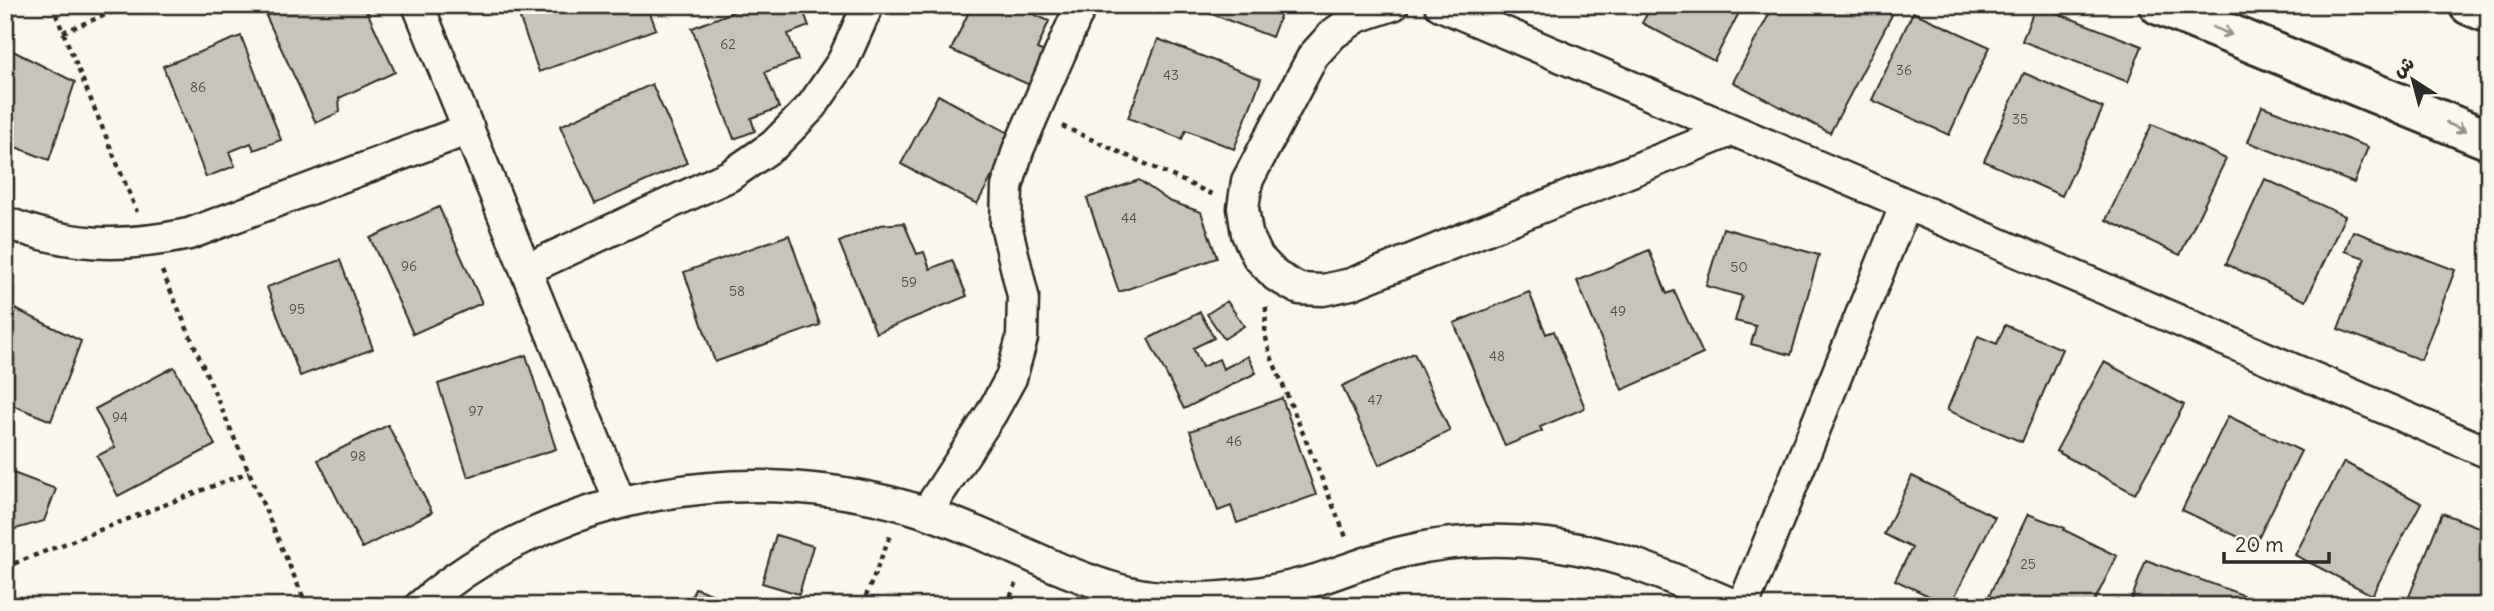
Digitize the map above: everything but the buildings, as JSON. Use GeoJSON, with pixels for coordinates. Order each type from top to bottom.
{"type":"FeatureCollection","features":[{"type":"Feature","properties":{"kind":"main road"},"geometry":{"type":"LineString","coordinates":[[2159,5],[2489,141]]}},
{"type":"Feature","properties":{"kind":"main road"},"geometry":{"type":"LineString","coordinates":[[2469,5],[2489,13]]}},
{"type":"Feature","properties":{"kind":"street"},"geometry":{"type":"LineString","coordinates":[[418,5],[620,502]]}},
{"type":"Feature","properties":{"kind":"street"},"geometry":{"type":"LineString","coordinates":[[527,269],[729,176],[774,145],[812,106],[843,61],[868,5]]}},
{"type":"Feature","properties":{"kind":"street"},"geometry":{"type":"LineString","coordinates":[[914,510],[991,414],[1011,378],[1022,338],[1023,296],[1006,225],[1007,187],[1018,150],[1081,5]]}},
{"type":"Feature","properties":{"kind":"street"},"geometry":{"type":"LineString","coordinates":[[1392,5],[1357,17],[1333,34],[1313,56],[1247,181],[1243,208],[1247,234],[1258,257],[1276,276],[1299,289],[1323,290],[1351,284],[1734,130]]}},
{"type":"Feature","properties":{"kind":"street"},"geometry":{"type":"LineString","coordinates":[[1440,5],[2488,450]]}},
{"type":"Feature","properties":{"kind":"street"},"geometry":{"type":"LineString","coordinates":[[5,222],[30,232],[69,241],[109,245],[150,242],[188,234],[469,129]]}},
{"type":"Feature","properties":{"kind":"street"},"geometry":{"type":"LineString","coordinates":[[1743,606],[1906,204]]}},
{"type":"Feature","properties":{"kind":"street"},"geometry":{"type":"LineString","coordinates":[[420,606],[438,590],[495,553],[555,524],[620,502],[701,488],[784,485],[865,497],[914,510],[1108,588],[1151,596],[1193,598],[1278,590],[1404,551],[1497,541],[1543,543],[1590,551],[1634,564],[1737,606]]}},
{"type":"Feature","properties":{"kind":"path"},"geometry":{"type":"LineString","coordinates":[[52,5],[150,242],[307,606]]}},
{"type":"Feature","properties":{"kind":"path"},"geometry":{"type":"LineString","coordinates":[[64,32],[130,5]]}},
{"type":"Feature","properties":{"kind":"path"},"geometry":{"type":"LineString","coordinates":[[1035,114],[1243,208]]}},
{"type":"Feature","properties":{"kind":"path"},"geometry":{"type":"LineString","coordinates":[[1276,276],[1264,314],[1270,354],[1358,565]]}},
{"type":"Feature","properties":{"kind":"path"},"geometry":{"type":"LineString","coordinates":[[5,567],[249,472]]}},
{"type":"Feature","properties":{"kind":"path"},"geometry":{"type":"LineString","coordinates":[[862,606],[914,510]]}}]}
